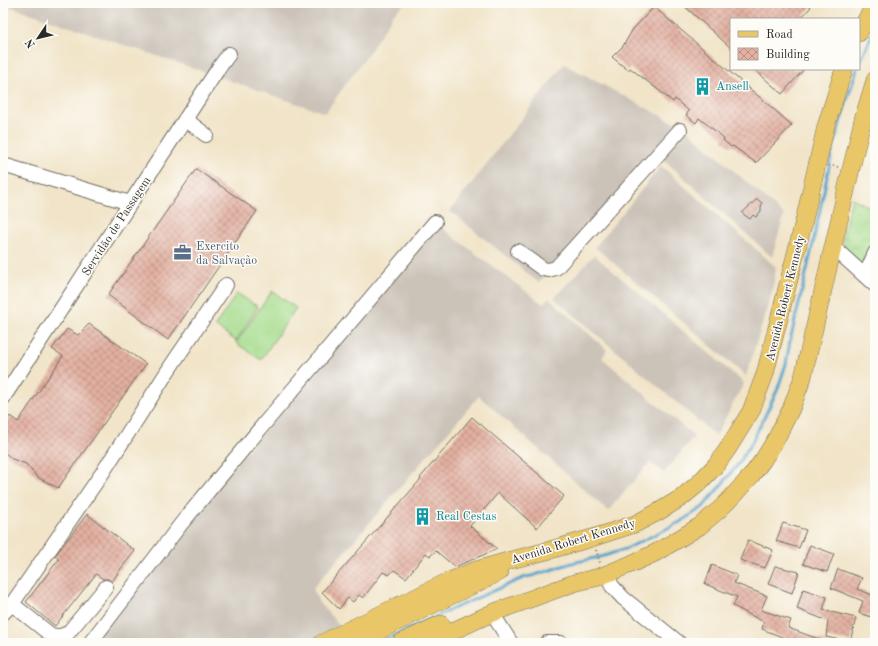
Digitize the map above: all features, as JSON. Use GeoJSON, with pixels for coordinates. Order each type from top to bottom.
{"type":"FeatureCollection","features":[{"type":"Feature","properties":{"kind":"main road"},"geometry":{"type":"LineString","coordinates":[[860,31],[875,5]]}},
{"type":"Feature","properties":{"kind":"main road","name":"Avenida Robert Kennedy"},"geometry":{"type":"LineString","coordinates":[[322,643],[447,582],[480,569],[543,552],[635,524],[681,498],[699,483],[716,465],[751,411],[765,374],[803,225],[826,126],[844,70]]}},
{"type":"Feature","properties":{"kind":"main road"},"geometry":{"type":"LineString","coordinates":[[428,643],[492,612],[574,583],[599,576],[605,567],[655,553],[679,540],[715,514],[751,476],[776,439],[791,409],[803,377],[851,169],[875,80]]}},
{"type":"Feature","properties":{"kind":"main road"},"geometry":{"type":"LineString","coordinates":[[354,643],[543,552]]}},
{"type":"Feature","properties":{"kind":"main road"},"geometry":{"type":"LineString","coordinates":[[400,643],[480,606],[518,591],[548,584],[574,583]]}},
{"type":"Feature","properties":{"kind":"street","name":"Servidão de Passagem"},"geometry":{"type":"LineString","coordinates":[[3,398],[229,54]]}},
{"type":"Feature","properties":{"kind":"street"},"geometry":{"type":"LineString","coordinates":[[185,119],[206,135]]}},
{"type":"Feature","properties":{"kind":"street"},"geometry":{"type":"LineString","coordinates":[[518,251],[544,269],[548,270],[556,268],[680,130]]}},
{"type":"Feature","properties":{"kind":"street"},"geometry":{"type":"LineString","coordinates":[[3,165],[130,203]]}},
{"type":"Feature","properties":{"kind":"street"},"geometry":{"type":"LineString","coordinates":[[90,643],[186,518],[436,222]]}},
{"type":"Feature","properties":{"kind":"street"},"geometry":{"type":"LineString","coordinates":[[833,247],[870,281]]}},
{"type":"Feature","properties":{"kind":"street"},"geometry":{"type":"LineString","coordinates":[[870,281],[875,253]]}},
{"type":"Feature","properties":{"kind":"street"},"geometry":{"type":"LineString","coordinates":[[106,587],[68,633],[57,637],[51,635],[8,608],[103,472],[171,366],[226,285]]}},
{"type":"Feature","properties":{"kind":"street"},"geometry":{"type":"LineString","coordinates":[[605,567],[612,586],[630,604],[679,643]]}},
{"type":"Feature","properties":{"kind":"street"},"geometry":{"type":"LineString","coordinates":[[492,612],[510,643]]}},
{"type":"Feature","properties":{"kind":"street"},"geometry":{"type":"LineString","coordinates":[[547,643],[561,643]]}},
{"type":"Feature","properties":{"kind":"path"},"geometry":{"type":"LineString","coordinates":[[596,552],[605,567]]}},
{"type":"Feature","properties":{"kind":"shaded area"},"geometry":{"type":"Polygon","coordinates":[[[3,3],[406,3],[394,13],[372,48],[325,113],[3,3]]]}},
{"type":"Feature","properties":{"kind":"shaded area"},"geometry":{"type":"Polygon","coordinates":[[[564,64],[686,129],[784,215],[772,257],[654,151],[539,283],[450,211],[564,64]]]}},
{"type":"Feature","properties":{"kind":"shaded area"},"geometry":{"type":"Polygon","coordinates":[[[661,166],[776,267],[772,292],[746,376],[595,247],[661,166]]]}},
{"type":"Feature","properties":{"kind":"shaded area"},"geometry":{"type":"Polygon","coordinates":[[[439,226],[543,304],[549,298],[607,350],[602,358],[694,436],[664,473],[650,462],[608,511],[479,396],[313,588],[319,603],[340,626],[305,643],[83,643],[439,226]]]}},
{"type":"Feature","properties":{"kind":"shaded area"},"geometry":{"type":"Polygon","coordinates":[[[594,255],[744,383],[716,436],[554,298],[594,255]]]}},
{"type":"Feature","properties":{"kind":"green space"},"geometry":{"type":"Polygon","coordinates":[[[852,198],[875,210],[875,246],[863,268],[849,258],[844,249],[843,242],[845,227],[852,198]]]}},
{"type":"Feature","properties":{"kind":"green space"},"geometry":{"type":"Polygon","coordinates":[[[272,291],[296,308],[261,360],[236,343],[272,291]]]}},
{"type":"Feature","properties":{"kind":"green space"},"geometry":{"type":"Polygon","coordinates":[[[237,293],[258,307],[236,341],[215,326],[237,293]]]}},
{"type":"Feature","properties":{"kind":"building"},"geometry":{"type":"Polygon","coordinates":[[[681,3],[806,3],[811,7],[801,18],[730,18],[730,47],[681,3]]]}},
{"type":"Feature","properties":{"kind":"building","name":"Ansell"},"geometry":{"type":"Polygon","coordinates":[[[654,7],[792,125],[756,163],[733,146],[731,147],[723,140],[724,138],[699,118],[696,123],[686,115],[689,111],[675,99],[673,102],[630,68],[628,70],[612,57],[623,46],[633,29],[654,7]]]}},
{"type":"Feature","properties":{"kind":"building"},"geometry":{"type":"Polygon","coordinates":[[[755,70],[803,70],[782,94],[755,70]]]}},
{"type":"Feature","properties":{"kind":"building","name":"Exercito da Salvação"},"geometry":{"type":"Polygon","coordinates":[[[196,169],[257,211],[168,340],[108,295],[196,169]]]}},
{"type":"Feature","properties":{"kind":"building"},"geometry":{"type":"Polygon","coordinates":[[[757,199],[762,203],[761,211],[756,217],[753,215],[750,219],[742,213],[757,199]]]}},
{"type":"Feature","properties":{"kind":"building"},"geometry":{"type":"Polygon","coordinates":[[[89,324],[146,364],[58,488],[37,477],[26,464],[12,459],[3,451],[3,427],[10,416],[18,422],[63,356],[52,349],[67,329],[78,335],[89,324]]]}},
{"type":"Feature","properties":{"kind":"building"},"geometry":{"type":"Polygon","coordinates":[[[472,417],[564,496],[537,528],[498,493],[470,526],[497,549],[455,567],[436,551],[430,556],[426,553],[406,578],[394,570],[389,575],[383,572],[363,598],[359,595],[353,602],[348,598],[339,609],[322,592],[421,479],[420,478],[472,417]]]}},
{"type":"Feature","properties":{"kind":"building"},"geometry":{"type":"Polygon","coordinates":[[[87,514],[135,551],[112,582],[108,579],[103,579],[96,574],[55,626],[26,602],[59,559],[55,556],[87,514]]]}},
{"type":"Feature","properties":{"kind":"building"},"geometry":{"type":"Polygon","coordinates":[[[783,523],[806,530],[799,548],[776,541],[783,523]]]}},
{"type":"Feature","properties":{"kind":"building"},"geometry":{"type":"Polygon","coordinates":[[[748,540],[773,550],[765,568],[740,560],[748,540]]]}},
{"type":"Feature","properties":{"kind":"building"},"geometry":{"type":"Polygon","coordinates":[[[810,545],[834,554],[827,572],[803,564],[810,545]]]}},
{"type":"Feature","properties":{"kind":"building"},"geometry":{"type":"Polygon","coordinates":[[[712,565],[737,575],[734,583],[767,596],[761,610],[791,620],[788,628],[827,642],[797,643],[762,629],[764,622],[733,606],[737,597],[705,584],[712,565]]]}},
{"type":"Feature","properties":{"kind":"building"},"geometry":{"type":"Polygon","coordinates":[[[775,566],[799,572],[792,593],[768,584],[775,566]]]}},
{"type":"Feature","properties":{"kind":"building"},"geometry":{"type":"Polygon","coordinates":[[[838,569],[862,578],[857,589],[875,596],[875,618],[859,613],[863,601],[831,588],[838,569]]]}},
{"type":"Feature","properties":{"kind":"building"},"geometry":{"type":"Polygon","coordinates":[[[803,589],[827,597],[823,610],[856,618],[850,642],[826,637],[828,621],[797,609],[803,589]]]}},
{"type":"Feature","properties":{"kind":"waterway"},"geometry":{"type":"LineString","coordinates":[[860,63],[875,27]]}},
{"type":"Feature","properties":{"kind":"waterway"},"geometry":{"type":"LineString","coordinates":[[377,643],[523,578],[626,549],[680,522],[703,507],[740,462],[752,442],[777,391],[786,364],[833,148],[857,70]]}},
{"type":"Feature","properties":{"kind":"place","name":"Ansell"},"geometry":{"type":"Point","coordinates":[703,86]}},
{"type":"Feature","properties":{"kind":"place","name":"Exercito da Salvação"},"geometry":{"type":"Point","coordinates":[183,253]}},
{"type":"Feature","properties":{"kind":"place","name":"Real Cestas"},"geometry":{"type":"Point","coordinates":[423,516]}}]}
